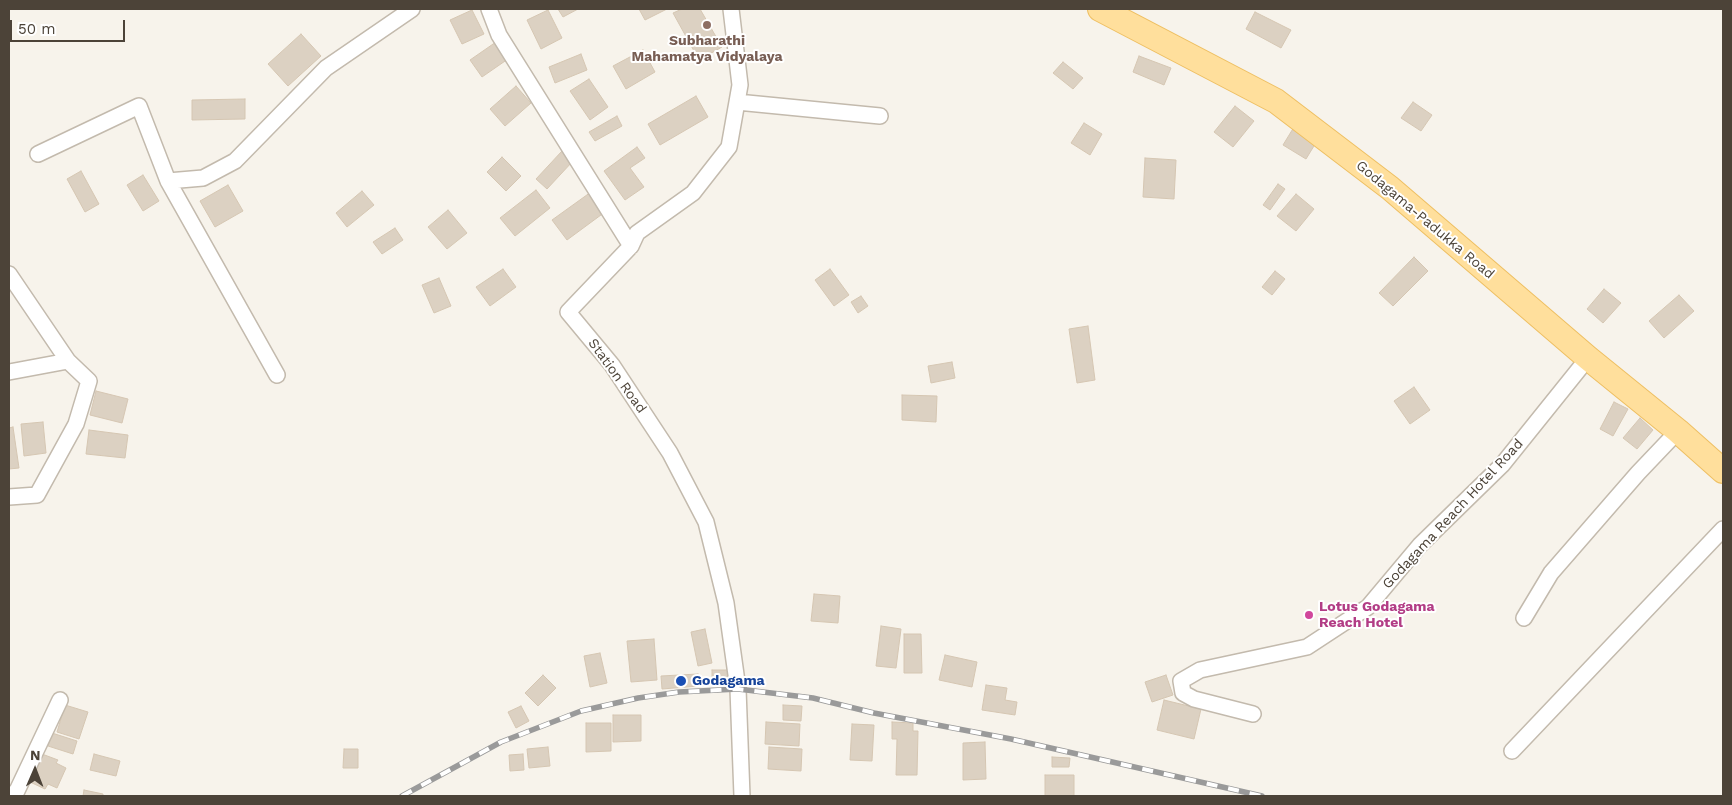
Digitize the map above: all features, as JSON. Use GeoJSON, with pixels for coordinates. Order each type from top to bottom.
{"type":"FeatureCollection","features":[{"type":"Feature","properties":{"kind":"main road","name":"Godagama-Padukka Road"},"geometry":{"type":"LineString","coordinates":[[1100,9],[1276,101],[1390,188],[1723,471]]}},
{"type":"Feature","properties":{"kind":"street"},"geometry":{"type":"LineString","coordinates":[[168,181],[203,178],[235,161],[326,68],[412,9]]}},
{"type":"Feature","properties":{"kind":"street"},"geometry":{"type":"LineString","coordinates":[[489,9],[499,35],[631,246]]}},
{"type":"Feature","properties":{"kind":"street"},"geometry":{"type":"LineString","coordinates":[[631,246],[637,234],[693,194],[729,147],[740,85],[731,9]]}},
{"type":"Feature","properties":{"kind":"street"},"geometry":{"type":"LineString","coordinates":[[737,102],[880,116]]}},
{"type":"Feature","properties":{"kind":"street"},"geometry":{"type":"LineString","coordinates":[[38,154],[138,106],[168,181],[276,375]]}},
{"type":"Feature","properties":{"kind":"street","name":"Station Road"},"geometry":{"type":"LineString","coordinates":[[631,246],[568,312],[612,365],[670,453],[706,522],[726,603],[738,689],[742,796]]}},
{"type":"Feature","properties":{"kind":"street"},"geometry":{"type":"LineString","coordinates":[[9,274],[68,361],[89,381],[76,424],[37,495],[9,497]]}},
{"type":"Feature","properties":{"kind":"street","name":"Godagama Reach Hotel Road"},"geometry":{"type":"LineString","coordinates":[[1253,714],[1194,699],[1183,693],[1180,681],[1200,670],[1306,647],[1368,606],[1420,545],[1502,465],[1588,358]]}},
{"type":"Feature","properties":{"kind":"street"},"geometry":{"type":"LineString","coordinates":[[9,372],[68,361]]}},
{"type":"Feature","properties":{"kind":"street"},"geometry":{"type":"LineString","coordinates":[[1524,618],[1551,573],[1638,473],[1678,431]]}},
{"type":"Feature","properties":{"kind":"street"},"geometry":{"type":"LineString","coordinates":[[1512,751],[1723,529]]}},
{"type":"Feature","properties":{"kind":"street"},"geometry":{"type":"LineString","coordinates":[[9,794],[15,795],[60,700]]}},
{"type":"Feature","properties":{"kind":"building"},"geometry":{"type":"Polygon","coordinates":[[[558,9],[578,9],[563,17],[558,9]]]}},
{"type":"Feature","properties":{"kind":"building"},"geometry":{"type":"Polygon","coordinates":[[[639,9],[667,9],[645,20],[639,9]]]}},
{"type":"Feature","properties":{"kind":"building"},"geometry":{"type":"Polygon","coordinates":[[[682,9],[700,9],[722,47],[699,60],[673,13],[682,9]]]}},
{"type":"Feature","properties":{"kind":"building"},"geometry":{"type":"Polygon","coordinates":[[[472,10],[484,34],[462,44],[450,20],[472,10]]]}},
{"type":"Feature","properties":{"kind":"building"},"geometry":{"type":"Polygon","coordinates":[[[548,10],[562,38],[541,49],[527,20],[548,10]]]}},
{"type":"Feature","properties":{"kind":"building"},"geometry":{"type":"Polygon","coordinates":[[[1255,12],[1291,30],[1281,48],[1246,29],[1255,12]]]}},
{"type":"Feature","properties":{"kind":"building"},"geometry":{"type":"Polygon","coordinates":[[[301,34],[321,56],[288,86],[268,64],[301,34]]]}},
{"type":"Feature","properties":{"kind":"building"},"geometry":{"type":"Polygon","coordinates":[[[496,42],[508,59],[482,77],[470,60],[496,42]]]}},
{"type":"Feature","properties":{"kind":"building"},"geometry":{"type":"Polygon","coordinates":[[[643,50],[655,72],[626,89],[613,66],[643,50]]]}},
{"type":"Feature","properties":{"kind":"building"},"geometry":{"type":"Polygon","coordinates":[[[581,54],[587,70],[555,83],[549,67],[581,54]]]}},
{"type":"Feature","properties":{"kind":"building"},"geometry":{"type":"Polygon","coordinates":[[[1139,56],[1171,68],[1164,85],[1133,72],[1139,56]]]}},
{"type":"Feature","properties":{"kind":"building"},"geometry":{"type":"Polygon","coordinates":[[[1063,62],[1083,78],[1073,89],[1053,73],[1063,62]]]}},
{"type":"Feature","properties":{"kind":"building"},"geometry":{"type":"Polygon","coordinates":[[[589,79],[608,107],[590,120],[570,91],[589,79]]]}},
{"type":"Feature","properties":{"kind":"building"},"geometry":{"type":"Polygon","coordinates":[[[516,86],[531,103],[505,126],[490,109],[516,86]]]}},
{"type":"Feature","properties":{"kind":"building"},"geometry":{"type":"Polygon","coordinates":[[[696,96],[708,117],[660,145],[648,124],[696,96]]]}},
{"type":"Feature","properties":{"kind":"building"},"geometry":{"type":"Polygon","coordinates":[[[245,99],[245,119],[192,120],[192,100],[245,99]]]}},
{"type":"Feature","properties":{"kind":"building"},"geometry":{"type":"Polygon","coordinates":[[[1413,102],[1432,115],[1421,131],[1401,118],[1413,102]]]}},
{"type":"Feature","properties":{"kind":"building"},"geometry":{"type":"Polygon","coordinates":[[[1235,106],[1254,121],[1233,147],[1214,132],[1235,106]]]}},
{"type":"Feature","properties":{"kind":"building"},"geometry":{"type":"Polygon","coordinates":[[[617,116],[622,126],[595,141],[589,132],[617,116]]]}},
{"type":"Feature","properties":{"kind":"building"},"geometry":{"type":"Polygon","coordinates":[[[1084,123],[1102,134],[1090,155],[1071,143],[1084,123]]]}},
{"type":"Feature","properties":{"kind":"building"},"geometry":{"type":"Polygon","coordinates":[[[1294,127],[1317,141],[1306,159],[1283,145],[1294,127]]]}},
{"type":"Feature","properties":{"kind":"building"},"geometry":{"type":"Polygon","coordinates":[[[637,147],[645,158],[630,168],[644,187],[625,200],[604,171],[637,147]]]}},
{"type":"Feature","properties":{"kind":"building"},"geometry":{"type":"Polygon","coordinates":[[[562,151],[573,161],[547,189],[536,179],[562,151]]]}},
{"type":"Feature","properties":{"kind":"building"},"geometry":{"type":"Polygon","coordinates":[[[502,157],[521,176],[506,191],[487,172],[502,157]]]}},
{"type":"Feature","properties":{"kind":"building"},"geometry":{"type":"Polygon","coordinates":[[[1145,158],[1176,160],[1174,199],[1143,197],[1145,158]]]}},
{"type":"Feature","properties":{"kind":"building"},"geometry":{"type":"Polygon","coordinates":[[[81,171],[99,204],[85,212],[67,179],[81,171]]]}},
{"type":"Feature","properties":{"kind":"building"},"geometry":{"type":"Polygon","coordinates":[[[143,175],[159,201],[143,211],[127,185],[143,175]]]}},
{"type":"Feature","properties":{"kind":"building"},"geometry":{"type":"Polygon","coordinates":[[[1278,184],[1285,189],[1270,210],[1263,205],[1278,184]]]}},
{"type":"Feature","properties":{"kind":"building"},"geometry":{"type":"Polygon","coordinates":[[[228,185],[243,211],[215,227],[200,201],[228,185]]]}},
{"type":"Feature","properties":{"kind":"building"},"geometry":{"type":"Polygon","coordinates":[[[536,190],[550,208],[515,236],[500,218],[536,190]]]}},
{"type":"Feature","properties":{"kind":"building"},"geometry":{"type":"Polygon","coordinates":[[[362,191],[374,205],[347,227],[336,213],[362,191]]]}},
{"type":"Feature","properties":{"kind":"building"},"geometry":{"type":"Polygon","coordinates":[[[591,192],[605,212],[567,240],[552,220],[591,192]]]}},
{"type":"Feature","properties":{"kind":"building"},"geometry":{"type":"Polygon","coordinates":[[[1296,194],[1314,209],[1296,231],[1277,216],[1296,194]]]}},
{"type":"Feature","properties":{"kind":"building"},"geometry":{"type":"Polygon","coordinates":[[[448,210],[467,233],[447,249],[428,227],[448,210]]]}},
{"type":"Feature","properties":{"kind":"building"},"geometry":{"type":"Polygon","coordinates":[[[395,228],[403,240],[382,254],[373,242],[395,228]]]}},
{"type":"Feature","properties":{"kind":"building"},"geometry":{"type":"Polygon","coordinates":[[[1414,257],[1428,271],[1393,306],[1379,293],[1414,257]]]}},
{"type":"Feature","properties":{"kind":"building"},"geometry":{"type":"Polygon","coordinates":[[[503,269],[516,287],[490,306],[476,287],[503,269]]]}},
{"type":"Feature","properties":{"kind":"building"},"geometry":{"type":"Polygon","coordinates":[[[830,269],[849,295],[834,306],[815,280],[830,269]]]}},
{"type":"Feature","properties":{"kind":"building"},"geometry":{"type":"Polygon","coordinates":[[[1275,271],[1285,279],[1272,295],[1262,287],[1275,271]]]}},
{"type":"Feature","properties":{"kind":"building"},"geometry":{"type":"Polygon","coordinates":[[[439,278],[451,306],[434,313],[422,285],[439,278]]]}},
{"type":"Feature","properties":{"kind":"building"},"geometry":{"type":"Polygon","coordinates":[[[1604,289],[1621,303],[1603,323],[1587,309],[1604,289]]]}},
{"type":"Feature","properties":{"kind":"building"},"geometry":{"type":"Polygon","coordinates":[[[1679,295],[1694,311],[1664,338],[1649,321],[1679,295]]]}},
{"type":"Feature","properties":{"kind":"building"},"geometry":{"type":"Polygon","coordinates":[[[861,296],[868,306],[858,313],[851,302],[861,296]]]}},
{"type":"Feature","properties":{"kind":"building"},"geometry":{"type":"Polygon","coordinates":[[[1088,326],[1095,380],[1077,383],[1069,329],[1088,326]]]}},
{"type":"Feature","properties":{"kind":"building"},"geometry":{"type":"Polygon","coordinates":[[[952,362],[955,378],[931,383],[928,366],[952,362]]]}},
{"type":"Feature","properties":{"kind":"building"},"geometry":{"type":"Polygon","coordinates":[[[1414,387],[1430,410],[1410,424],[1394,401],[1414,387]]]}},
{"type":"Feature","properties":{"kind":"building"},"geometry":{"type":"Polygon","coordinates":[[[96,391],[128,399],[122,423],[90,415],[96,391]]]}},
{"type":"Feature","properties":{"kind":"building"},"geometry":{"type":"Polygon","coordinates":[[[902,395],[937,396],[936,422],[902,420],[902,395]]]}},
{"type":"Feature","properties":{"kind":"building"},"geometry":{"type":"Polygon","coordinates":[[[1614,402],[1628,409],[1613,436],[1600,429],[1614,402]]]}},
{"type":"Feature","properties":{"kind":"building"},"geometry":{"type":"Polygon","coordinates":[[[1640,418],[1653,430],[1637,449],[1623,438],[1640,418]]]}},
{"type":"Feature","properties":{"kind":"building"},"geometry":{"type":"Polygon","coordinates":[[[43,422],[46,453],[24,456],[21,424],[43,422]]]}},
{"type":"Feature","properties":{"kind":"building"},"geometry":{"type":"Polygon","coordinates":[[[13,427],[19,468],[9,469],[9,428],[13,427]]]}},
{"type":"Feature","properties":{"kind":"building"},"geometry":{"type":"Polygon","coordinates":[[[89,430],[128,435],[125,458],[86,454],[89,430]]]}},
{"type":"Feature","properties":{"kind":"building"},"geometry":{"type":"Polygon","coordinates":[[[814,594],[840,596],[838,623],[811,621],[814,594]]]}},
{"type":"Feature","properties":{"kind":"building"},"geometry":{"type":"Polygon","coordinates":[[[881,626],[901,629],[896,668],[876,666],[881,626]]]}},
{"type":"Feature","properties":{"kind":"building"},"geometry":{"type":"Polygon","coordinates":[[[705,629],[712,663],[698,666],[691,632],[705,629]]]}},
{"type":"Feature","properties":{"kind":"building"},"geometry":{"type":"Polygon","coordinates":[[[904,634],[921,634],[922,673],[904,673],[904,634]]]}},
{"type":"Feature","properties":{"kind":"building"},"geometry":{"type":"Polygon","coordinates":[[[654,639],[657,680],[631,682],[627,641],[654,639]]]}},
{"type":"Feature","properties":{"kind":"building"},"geometry":{"type":"Polygon","coordinates":[[[600,653],[607,683],[590,687],[584,656],[600,653]]]}},
{"type":"Feature","properties":{"kind":"building"},"geometry":{"type":"Polygon","coordinates":[[[945,655],[977,662],[972,687],[939,680],[945,655]]]}},
{"type":"Feature","properties":{"kind":"building"},"geometry":{"type":"Polygon","coordinates":[[[712,670],[729,670],[728,680],[712,680],[712,670]]]}},
{"type":"Feature","properties":{"kind":"building"},"geometry":{"type":"Polygon","coordinates":[[[698,674],[699,686],[662,689],[661,676],[698,674]]]}},
{"type":"Feature","properties":{"kind":"building"},"geometry":{"type":"Polygon","coordinates":[[[543,675],[556,688],[538,706],[525,693],[543,675]]]}},
{"type":"Feature","properties":{"kind":"building"},"geometry":{"type":"Polygon","coordinates":[[[1166,675],[1173,695],[1152,702],[1145,682],[1166,675]]]}},
{"type":"Feature","properties":{"kind":"building"},"geometry":{"type":"Polygon","coordinates":[[[986,685],[1007,688],[1005,700],[1017,702],[1015,715],[982,710],[986,685]]]}},
{"type":"Feature","properties":{"kind":"building"},"geometry":{"type":"Polygon","coordinates":[[[1164,700],[1201,709],[1194,739],[1157,730],[1164,700]]]}},
{"type":"Feature","properties":{"kind":"building"},"geometry":{"type":"Polygon","coordinates":[[[65,705],[88,712],[79,739],[57,732],[65,705]]]}},
{"type":"Feature","properties":{"kind":"building"},"geometry":{"type":"Polygon","coordinates":[[[783,705],[802,706],[801,721],[783,720],[783,705]]]}},
{"type":"Feature","properties":{"kind":"building"},"geometry":{"type":"Polygon","coordinates":[[[521,706],[529,721],[516,728],[508,712],[521,706]]]}},
{"type":"Feature","properties":{"kind":"building"},"geometry":{"type":"Polygon","coordinates":[[[613,715],[641,715],[641,741],[613,742],[613,715]]]}},
{"type":"Feature","properties":{"kind":"building"},"geometry":{"type":"Polygon","coordinates":[[[766,722],[800,724],[799,746],[765,744],[766,722]]]}},
{"type":"Feature","properties":{"kind":"building"},"geometry":{"type":"Polygon","coordinates":[[[892,722],[913,723],[913,731],[918,731],[917,775],[896,775],[897,739],[892,739],[892,722]]]}},
{"type":"Feature","properties":{"kind":"building"},"geometry":{"type":"Polygon","coordinates":[[[586,723],[611,723],[611,751],[586,752],[586,723]]]}},
{"type":"Feature","properties":{"kind":"building"},"geometry":{"type":"Polygon","coordinates":[[[852,724],[874,725],[872,761],[850,760],[852,724]]]}},
{"type":"Feature","properties":{"kind":"building"},"geometry":{"type":"Polygon","coordinates":[[[52,733],[77,741],[73,754],[48,746],[52,733]]]}},
{"type":"Feature","properties":{"kind":"building"},"geometry":{"type":"Polygon","coordinates":[[[985,742],[986,779],[963,780],[963,743],[985,742]]]}},
{"type":"Feature","properties":{"kind":"building"},"geometry":{"type":"Polygon","coordinates":[[[548,747],[550,766],[529,768],[527,749],[548,747]]]}},
{"type":"Feature","properties":{"kind":"building"},"geometry":{"type":"Polygon","coordinates":[[[769,747],[802,749],[801,771],[768,769],[769,747]]]}},
{"type":"Feature","properties":{"kind":"building"},"geometry":{"type":"Polygon","coordinates":[[[344,749],[358,749],[358,768],[343,768],[344,749]]]}},
{"type":"Feature","properties":{"kind":"building"},"geometry":{"type":"Polygon","coordinates":[[[42,754],[58,760],[56,763],[66,768],[57,788],[48,784],[45,789],[30,782],[42,754]]]}},
{"type":"Feature","properties":{"kind":"building"},"geometry":{"type":"Polygon","coordinates":[[[94,754],[120,761],[116,776],[90,770],[94,754]]]}},
{"type":"Feature","properties":{"kind":"building"},"geometry":{"type":"Polygon","coordinates":[[[523,754],[524,770],[510,771],[509,755],[523,754]]]}},
{"type":"Feature","properties":{"kind":"building"},"geometry":{"type":"Polygon","coordinates":[[[1052,757],[1070,758],[1069,767],[1052,767],[1052,757]]]}},
{"type":"Feature","properties":{"kind":"building"},"geometry":{"type":"Polygon","coordinates":[[[1045,775],[1074,775],[1074,796],[1045,796],[1045,775]]]}},
{"type":"Feature","properties":{"kind":"building"},"geometry":{"type":"Polygon","coordinates":[[[84,790],[103,794],[103,796],[83,796],[84,790]]]}},
{"type":"Feature","properties":{"kind":"railway"},"geometry":{"type":"LineString","coordinates":[[402,796],[501,742],[581,711],[638,698],[679,692],[738,689],[813,698],[874,713],[1011,739],[1262,796]]}},
{"type":"Feature","properties":{"kind":"place","name":"Subharathi Mahamatya Vidyalaya"},"geometry":{"type":"Point","coordinates":[707,25]}},
{"type":"Feature","properties":{"kind":"place","name":"Lotus Godagama Reach Hotel"},"geometry":{"type":"Point","coordinates":[1309,615]}},
{"type":"Feature","properties":{"kind":"place","name":"Godagama"},"geometry":{"type":"Point","coordinates":[681,681]}}]}
